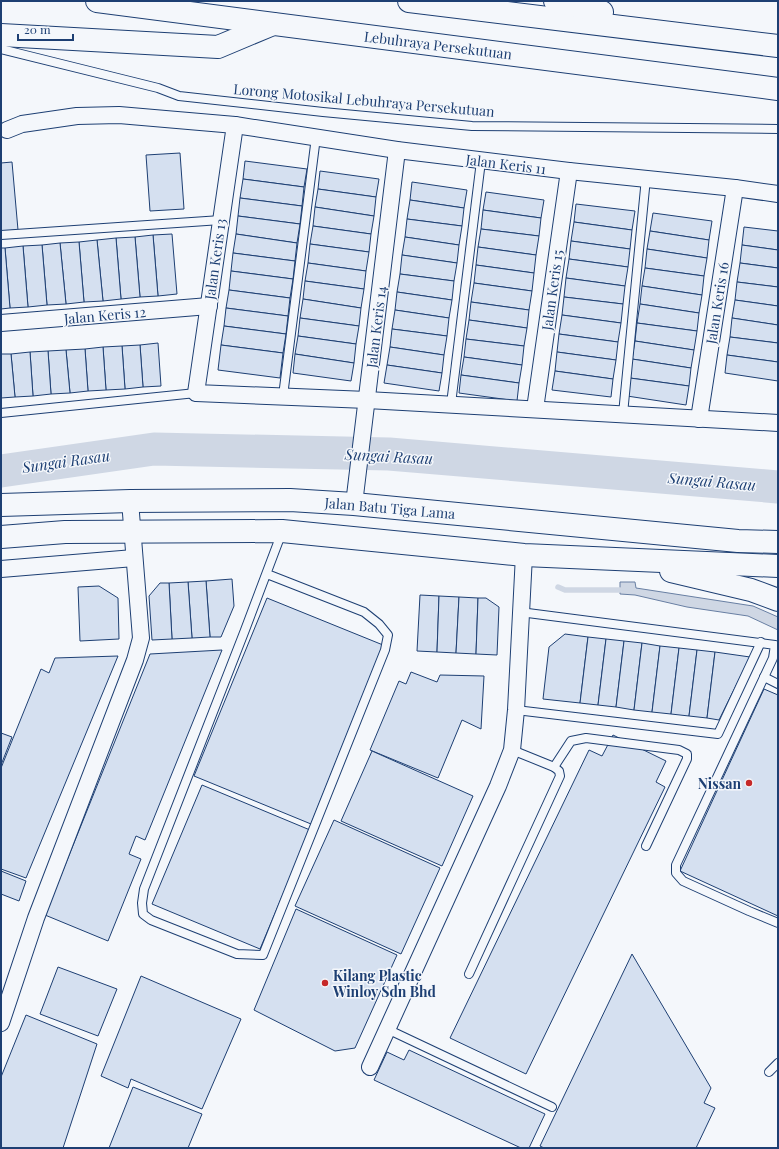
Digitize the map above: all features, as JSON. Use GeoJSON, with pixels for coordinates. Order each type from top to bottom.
{"type":"FeatureCollection","features":[{"type":"Feature","properties":{"kind":"main road","name":"Lebuhraya Persekutuan"},"geometry":{"type":"LineString","coordinates":[[97,1],[778,89]]}},
{"type":"Feature","properties":{"kind":"main road"},"geometry":{"type":"LineString","coordinates":[[409,1],[778,46]]}},
{"type":"Feature","properties":{"kind":"main road"},"geometry":{"type":"LineString","coordinates":[[555,1],[708,37]]}},
{"type":"Feature","properties":{"kind":"main road"},"geometry":{"type":"LineString","coordinates":[[1,35],[218,47],[274,24]]}},
{"type":"Feature","properties":{"kind":"main road","name":"Jalan Batu Tiga Lama"},"geometry":{"type":"LineString","coordinates":[[1,505],[130,501],[290,500],[354,504],[738,541],[778,542]]}},
{"type":"Feature","properties":{"kind":"main road"},"geometry":{"type":"LineString","coordinates":[[1,537],[66,532],[282,532],[524,555],[778,566]]}},
{"type":"Feature","properties":{"kind":"main road"},"geometry":{"type":"LineString","coordinates":[[620,559],[751,590],[778,600]]}},
{"type":"Feature","properties":{"kind":"street","name":"Jalan Keris 11"},"geometry":{"type":"LineString","coordinates":[[7,130],[22,124],[77,116],[119,115],[235,125],[397,150],[569,172],[646,178],[778,194]]}},
{"type":"Feature","properties":{"kind":"street","name":"Jalan Keris 13"},"geometry":{"type":"LineString","coordinates":[[196,393],[235,125]]}},
{"type":"Feature","properties":{"kind":"street","name":"Jalan Keris 14"},"geometry":{"type":"LineString","coordinates":[[354,504],[397,150]]}},
{"type":"Feature","properties":{"kind":"street","name":"Jalan Keris 15"},"geometry":{"type":"LineString","coordinates":[[535,409],[569,172]]}},
{"type":"Feature","properties":{"kind":"street","name":"Jalan Keris 16"},"geometry":{"type":"LineString","coordinates":[[699,419],[735,188]]}},
{"type":"Feature","properties":{"kind":"street","name":"Jalan Keris 12"},"geometry":{"type":"LineString","coordinates":[[1,323],[209,306]]}},
{"type":"Feature","properties":{"kind":"street"},"geometry":{"type":"LineString","coordinates":[[196,393],[451,404],[778,423]]}},
{"type":"Feature","properties":{"kind":"street"},"geometry":{"type":"LineString","coordinates":[[1,1023],[36,918],[135,660],[141,638],[130,501]]}},
{"type":"Feature","properties":{"kind":"street"},"geometry":{"type":"LineString","coordinates":[[370,1067],[498,786],[512,750],[516,710],[524,555]]}},
{"type":"Feature","properties":{"kind":"street"},"geometry":{"type":"LineString","coordinates":[[1,569],[134,558]]}},
{"type":"Feature","properties":{"kind":"lane","name":"Lorong Motosikal Lebuhraya Persekutuan"},"geometry":{"type":"LineString","coordinates":[[1,49],[158,88],[179,96],[323,112],[472,126],[778,129]]}},
{"type":"Feature","properties":{"kind":"lane"},"geometry":{"type":"LineString","coordinates":[[283,396],[316,138]]}},
{"type":"Feature","properties":{"kind":"lane"},"geometry":{"type":"LineString","coordinates":[[451,404],[481,160]]}},
{"type":"Feature","properties":{"kind":"lane"},"geometry":{"type":"LineString","coordinates":[[623,414],[646,178]]}},
{"type":"Feature","properties":{"kind":"lane"},"geometry":{"type":"LineString","coordinates":[[1,235],[221,220]]}},
{"type":"Feature","properties":{"kind":"lane"},"geometry":{"type":"LineString","coordinates":[[1,413],[196,393]]}},
{"type":"Feature","properties":{"kind":"lane"},"geometry":{"type":"LineString","coordinates":[[267,574],[364,612],[379,624],[388,635],[385,650],[263,955],[236,954],[151,920],[144,914],[142,903],[144,889],[282,532]]}},
{"type":"Feature","properties":{"kind":"lane"},"geometry":{"type":"LineString","coordinates":[[520,612],[761,642],[774,645],[773,658],[676,865],[676,873],[683,881],[778,923]]}},
{"type":"Feature","properties":{"kind":"lane"},"geometry":{"type":"LineString","coordinates":[[516,710],[718,734],[761,642]]}},
{"type":"Feature","properties":{"kind":"lane"},"geometry":{"type":"LineString","coordinates":[[764,677],[778,684]]}},
{"type":"Feature","properties":{"kind":"lane"},"geometry":{"type":"LineString","coordinates":[[554,767],[571,741],[586,738],[679,750],[687,754],[646,846]]}},
{"type":"Feature","properties":{"kind":"lane"},"geometry":{"type":"LineString","coordinates":[[469,974],[560,776],[559,771],[554,767],[512,750]]}},
{"type":"Feature","properties":{"kind":"lane"},"geometry":{"type":"LineString","coordinates":[[387,1028],[552,1107]]}},
{"type":"Feature","properties":{"kind":"lane"},"geometry":{"type":"LineString","coordinates":[[769,1072],[778,1063]]}},
{"type":"Feature","properties":{"kind":"shaded area"},"geometry":{"type":"Polygon","coordinates":[[[620,582],[635,582],[636,588],[753,606],[778,617],[778,630],[748,616],[687,607],[635,595],[620,594],[620,582]]]}},
{"type":"Feature","properties":{"kind":"building"},"geometry":{"type":"Polygon","coordinates":[[[180,153],[184,209],[150,211],[146,155],[180,153]]]}},
{"type":"Feature","properties":{"kind":"building"},"geometry":{"type":"Polygon","coordinates":[[[245,161],[307,169],[304,187],[243,179],[245,161]]]}},
{"type":"Feature","properties":{"kind":"building"},"geometry":{"type":"Polygon","coordinates":[[[12,162],[18,230],[1,231],[1,163],[12,162]]]}},
{"type":"Feature","properties":{"kind":"building"},"geometry":{"type":"Polygon","coordinates":[[[320,171],[379,179],[376,197],[318,189],[320,171]]]}},
{"type":"Feature","properties":{"kind":"building"},"geometry":{"type":"Polygon","coordinates":[[[243,179],[304,187],[302,206],[240,198],[243,179]]]}},
{"type":"Feature","properties":{"kind":"building"},"geometry":{"type":"Polygon","coordinates":[[[412,182],[467,190],[464,208],[410,200],[412,182]]]}},
{"type":"Feature","properties":{"kind":"building"},"geometry":{"type":"Polygon","coordinates":[[[318,189],[376,197],[374,216],[315,207],[318,189]]]}},
{"type":"Feature","properties":{"kind":"building"},"geometry":{"type":"Polygon","coordinates":[[[486,192],[544,200],[541,218],[483,210],[486,192]]]}},
{"type":"Feature","properties":{"kind":"building"},"geometry":{"type":"Polygon","coordinates":[[[240,198],[302,206],[300,224],[238,216],[240,198]]]}},
{"type":"Feature","properties":{"kind":"building"},"geometry":{"type":"Polygon","coordinates":[[[410,200],[464,208],[462,226],[407,219],[410,200]]]}},
{"type":"Feature","properties":{"kind":"building"},"geometry":{"type":"Polygon","coordinates":[[[576,204],[635,211],[632,230],[574,222],[576,204]]]}},
{"type":"Feature","properties":{"kind":"building"},"geometry":{"type":"Polygon","coordinates":[[[315,207],[374,216],[371,234],[313,226],[315,207]]]}},
{"type":"Feature","properties":{"kind":"building"},"geometry":{"type":"Polygon","coordinates":[[[483,210],[541,218],[539,236],[481,229],[483,210]]]}},
{"type":"Feature","properties":{"kind":"building"},"geometry":{"type":"Polygon","coordinates":[[[653,213],[712,221],[709,240],[650,231],[653,213]]]}},
{"type":"Feature","properties":{"kind":"building"},"geometry":{"type":"Polygon","coordinates":[[[238,216],[300,224],[297,243],[236,234],[238,216]]]}},
{"type":"Feature","properties":{"kind":"building"},"geometry":{"type":"Polygon","coordinates":[[[407,219],[462,226],[459,245],[405,237],[407,219]]]}},
{"type":"Feature","properties":{"kind":"building"},"geometry":{"type":"Polygon","coordinates":[[[574,222],[632,230],[630,249],[571,241],[574,222]]]}},
{"type":"Feature","properties":{"kind":"building"},"geometry":{"type":"Polygon","coordinates":[[[313,226],[371,234],[369,252],[310,244],[313,226]]]}},
{"type":"Feature","properties":{"kind":"building"},"geometry":{"type":"Polygon","coordinates":[[[744,227],[778,231],[778,250],[742,245],[744,227]]]}},
{"type":"Feature","properties":{"kind":"building"},"geometry":{"type":"Polygon","coordinates":[[[481,229],[539,236],[536,255],[478,247],[481,229]]]}},
{"type":"Feature","properties":{"kind":"building"},"geometry":{"type":"Polygon","coordinates":[[[650,231],[709,240],[707,258],[647,249],[650,231]]]}},
{"type":"Feature","properties":{"kind":"building"},"geometry":{"type":"Polygon","coordinates":[[[172,234],[177,294],[158,296],[153,235],[172,234]]]}},
{"type":"Feature","properties":{"kind":"building"},"geometry":{"type":"Polygon","coordinates":[[[236,234],[297,243],[295,261],[233,253],[236,234]]]}},
{"type":"Feature","properties":{"kind":"building"},"geometry":{"type":"Polygon","coordinates":[[[153,235],[158,296],[140,297],[135,237],[153,235]]]}},
{"type":"Feature","properties":{"kind":"building"},"geometry":{"type":"Polygon","coordinates":[[[135,237],[140,297],[121,299],[116,238],[135,237]]]}},
{"type":"Feature","properties":{"kind":"building"},"geometry":{"type":"Polygon","coordinates":[[[405,237],[459,245],[457,263],[402,255],[405,237]]]}},
{"type":"Feature","properties":{"kind":"building"},"geometry":{"type":"Polygon","coordinates":[[[116,238],[121,299],[103,301],[97,240],[116,238]]]}},
{"type":"Feature","properties":{"kind":"building"},"geometry":{"type":"Polygon","coordinates":[[[97,240],[103,301],[84,302],[79,242],[97,240]]]}},
{"type":"Feature","properties":{"kind":"building"},"geometry":{"type":"Polygon","coordinates":[[[571,241],[630,249],[628,267],[569,259],[571,241]]]}},
{"type":"Feature","properties":{"kind":"building"},"geometry":{"type":"Polygon","coordinates":[[[79,242],[84,302],[66,304],[60,243],[79,242]]]}},
{"type":"Feature","properties":{"kind":"building"},"geometry":{"type":"Polygon","coordinates":[[[60,243],[66,304],[47,305],[42,245],[60,243]]]}},
{"type":"Feature","properties":{"kind":"building"},"geometry":{"type":"Polygon","coordinates":[[[310,244],[369,252],[366,271],[308,263],[310,244]]]}},
{"type":"Feature","properties":{"kind":"building"},"geometry":{"type":"Polygon","coordinates":[[[42,245],[47,305],[28,307],[23,246],[42,245]]]}},
{"type":"Feature","properties":{"kind":"building"},"geometry":{"type":"Polygon","coordinates":[[[742,245],[778,250],[778,268],[740,263],[742,245]]]}},
{"type":"Feature","properties":{"kind":"building"},"geometry":{"type":"Polygon","coordinates":[[[23,246],[28,307],[10,308],[5,248],[23,246]]]}},
{"type":"Feature","properties":{"kind":"building"},"geometry":{"type":"Polygon","coordinates":[[[478,247],[536,255],[534,273],[476,265],[478,247]]]}},
{"type":"Feature","properties":{"kind":"building"},"geometry":{"type":"Polygon","coordinates":[[[1,248],[5,248],[10,308],[1,309],[1,248]]]}},
{"type":"Feature","properties":{"kind":"building"},"geometry":{"type":"Polygon","coordinates":[[[647,249],[707,258],[704,276],[645,268],[647,249]]]}},
{"type":"Feature","properties":{"kind":"building"},"geometry":{"type":"Polygon","coordinates":[[[233,253],[295,261],[293,279],[231,271],[233,253]]]}},
{"type":"Feature","properties":{"kind":"building"},"geometry":{"type":"Polygon","coordinates":[[[402,255],[457,263],[454,281],[400,274],[402,255]]]}},
{"type":"Feature","properties":{"kind":"building"},"geometry":{"type":"Polygon","coordinates":[[[569,259],[628,267],[625,286],[566,278],[569,259]]]}},
{"type":"Feature","properties":{"kind":"building"},"geometry":{"type":"Polygon","coordinates":[[[308,263],[366,271],[364,289],[305,281],[308,263]]]}},
{"type":"Feature","properties":{"kind":"building"},"geometry":{"type":"Polygon","coordinates":[[[740,263],[778,268],[778,287],[737,282],[740,263]]]}},
{"type":"Feature","properties":{"kind":"building"},"geometry":{"type":"Polygon","coordinates":[[[476,265],[534,273],[532,291],[474,283],[476,265]]]}},
{"type":"Feature","properties":{"kind":"building"},"geometry":{"type":"Polygon","coordinates":[[[645,268],[704,276],[702,295],[642,286],[645,268]]]}},
{"type":"Feature","properties":{"kind":"building"},"geometry":{"type":"Polygon","coordinates":[[[231,271],[293,279],[290,298],[229,290],[231,271]]]}},
{"type":"Feature","properties":{"kind":"building"},"geometry":{"type":"Polygon","coordinates":[[[400,274],[454,281],[452,300],[397,292],[400,274]]]}},
{"type":"Feature","properties":{"kind":"building"},"geometry":{"type":"Polygon","coordinates":[[[566,278],[625,286],[623,304],[564,297],[566,278]]]}},
{"type":"Feature","properties":{"kind":"building"},"geometry":{"type":"Polygon","coordinates":[[[305,281],[364,289],[361,308],[303,299],[305,281]]]}},
{"type":"Feature","properties":{"kind":"building"},"geometry":{"type":"Polygon","coordinates":[[[737,282],[778,287],[778,306],[735,300],[737,282]]]}},
{"type":"Feature","properties":{"kind":"building"},"geometry":{"type":"Polygon","coordinates":[[[474,283],[532,291],[529,310],[471,302],[474,283]]]}},
{"type":"Feature","properties":{"kind":"building"},"geometry":{"type":"Polygon","coordinates":[[[642,286],[702,295],[699,313],[640,304],[642,286]]]}},
{"type":"Feature","properties":{"kind":"building"},"geometry":{"type":"Polygon","coordinates":[[[229,290],[290,298],[288,316],[226,308],[229,290]]]}},
{"type":"Feature","properties":{"kind":"building"},"geometry":{"type":"Polygon","coordinates":[[[397,292],[452,300],[449,318],[395,310],[397,292]]]}},
{"type":"Feature","properties":{"kind":"building"},"geometry":{"type":"Polygon","coordinates":[[[564,297],[623,304],[621,323],[562,315],[564,297]]]}},
{"type":"Feature","properties":{"kind":"building"},"geometry":{"type":"Polygon","coordinates":[[[303,299],[361,308],[359,326],[300,318],[303,299]]]}},
{"type":"Feature","properties":{"kind":"building"},"geometry":{"type":"Polygon","coordinates":[[[735,300],[778,306],[778,325],[732,318],[735,300]]]}},
{"type":"Feature","properties":{"kind":"building"},"geometry":{"type":"Polygon","coordinates":[[[471,302],[529,310],[527,328],[469,320],[471,302]]]}},
{"type":"Feature","properties":{"kind":"building"},"geometry":{"type":"Polygon","coordinates":[[[640,304],[699,313],[697,331],[637,323],[640,304]]]}},
{"type":"Feature","properties":{"kind":"building"},"geometry":{"type":"Polygon","coordinates":[[[226,308],[288,316],[286,334],[224,326],[226,308]]]}},
{"type":"Feature","properties":{"kind":"building"},"geometry":{"type":"Polygon","coordinates":[[[395,310],[449,318],[447,336],[392,329],[395,310]]]}},
{"type":"Feature","properties":{"kind":"building"},"geometry":{"type":"Polygon","coordinates":[[[562,315],[621,323],[618,342],[559,334],[562,315]]]}},
{"type":"Feature","properties":{"kind":"building"},"geometry":{"type":"Polygon","coordinates":[[[300,318],[359,326],[356,344],[298,336],[300,318]]]}},
{"type":"Feature","properties":{"kind":"building"},"geometry":{"type":"Polygon","coordinates":[[[732,318],[778,325],[778,343],[730,337],[732,318]]]}},
{"type":"Feature","properties":{"kind":"building"},"geometry":{"type":"Polygon","coordinates":[[[469,320],[527,328],[524,346],[466,339],[469,320]]]}},
{"type":"Feature","properties":{"kind":"building"},"geometry":{"type":"Polygon","coordinates":[[[637,323],[697,331],[694,350],[635,341],[637,323]]]}},
{"type":"Feature","properties":{"kind":"building"},"geometry":{"type":"Polygon","coordinates":[[[224,326],[286,334],[283,353],[221,345],[224,326]]]}},
{"type":"Feature","properties":{"kind":"building"},"geometry":{"type":"Polygon","coordinates":[[[392,329],[447,336],[444,355],[390,347],[392,329]]]}},
{"type":"Feature","properties":{"kind":"building"},"geometry":{"type":"Polygon","coordinates":[[[559,334],[618,342],[616,360],[557,352],[559,334]]]}},
{"type":"Feature","properties":{"kind":"building"},"geometry":{"type":"Polygon","coordinates":[[[298,336],[356,344],[354,363],[295,354],[298,336]]]}},
{"type":"Feature","properties":{"kind":"building"},"geometry":{"type":"Polygon","coordinates":[[[730,337],[778,343],[778,362],[727,355],[730,337]]]}},
{"type":"Feature","properties":{"kind":"building"},"geometry":{"type":"Polygon","coordinates":[[[466,339],[524,346],[522,365],[464,357],[466,339]]]}},
{"type":"Feature","properties":{"kind":"building"},"geometry":{"type":"Polygon","coordinates":[[[635,341],[694,350],[691,368],[632,359],[635,341]]]}},
{"type":"Feature","properties":{"kind":"building"},"geometry":{"type":"Polygon","coordinates":[[[158,343],[161,386],[143,387],[140,345],[158,343]]]}},
{"type":"Feature","properties":{"kind":"building"},"geometry":{"type":"Polygon","coordinates":[[[140,345],[143,387],[125,389],[122,346],[140,345]]]}},
{"type":"Feature","properties":{"kind":"building"},"geometry":{"type":"Polygon","coordinates":[[[221,345],[283,353],[280,378],[218,370],[221,345]]]}},
{"type":"Feature","properties":{"kind":"building"},"geometry":{"type":"Polygon","coordinates":[[[122,346],[125,389],[106,390],[103,347],[122,346]]]}},
{"type":"Feature","properties":{"kind":"building"},"geometry":{"type":"Polygon","coordinates":[[[103,347],[106,390],[88,391],[85,349],[103,347]]]}},
{"type":"Feature","properties":{"kind":"building"},"geometry":{"type":"Polygon","coordinates":[[[390,347],[444,355],[442,373],[387,365],[390,347]]]}},
{"type":"Feature","properties":{"kind":"building"},"geometry":{"type":"Polygon","coordinates":[[[85,349],[88,391],[70,393],[66,350],[85,349]]]}},
{"type":"Feature","properties":{"kind":"building"},"geometry":{"type":"Polygon","coordinates":[[[66,350],[70,393],[51,394],[48,351],[66,350]]]}},
{"type":"Feature","properties":{"kind":"building"},"geometry":{"type":"Polygon","coordinates":[[[48,351],[51,394],[33,396],[30,352],[48,351]]]}},
{"type":"Feature","properties":{"kind":"building"},"geometry":{"type":"Polygon","coordinates":[[[30,352],[33,396],[15,397],[11,354],[30,352]]]}},
{"type":"Feature","properties":{"kind":"building"},"geometry":{"type":"Polygon","coordinates":[[[557,352],[616,360],[613,379],[555,371],[557,352]]]}},
{"type":"Feature","properties":{"kind":"building"},"geometry":{"type":"Polygon","coordinates":[[[1,354],[11,354],[15,397],[1,398],[1,354]]]}},
{"type":"Feature","properties":{"kind":"building"},"geometry":{"type":"Polygon","coordinates":[[[295,354],[354,363],[351,381],[293,373],[295,354]]]}},
{"type":"Feature","properties":{"kind":"building"},"geometry":{"type":"Polygon","coordinates":[[[727,355],[778,362],[778,381],[725,373],[727,355]]]}},
{"type":"Feature","properties":{"kind":"building"},"geometry":{"type":"Polygon","coordinates":[[[464,357],[522,365],[519,383],[461,375],[464,357]]]}},
{"type":"Feature","properties":{"kind":"building"},"geometry":{"type":"Polygon","coordinates":[[[632,359],[691,368],[689,386],[630,378],[632,359]]]}},
{"type":"Feature","properties":{"kind":"building"},"geometry":{"type":"Polygon","coordinates":[[[387,365],[442,373],[439,391],[384,383],[387,365]]]}},
{"type":"Feature","properties":{"kind":"building"},"geometry":{"type":"Polygon","coordinates":[[[555,371],[613,379],[611,397],[552,390],[555,371]]]}},
{"type":"Feature","properties":{"kind":"building"},"geometry":{"type":"Polygon","coordinates":[[[461,375],[519,383],[517,401],[459,393],[461,375]]]}},
{"type":"Feature","properties":{"kind":"building"},"geometry":{"type":"Polygon","coordinates":[[[630,378],[689,386],[686,405],[627,396],[630,378]]]}},
{"type":"Feature","properties":{"kind":"building"},"geometry":{"type":"Polygon","coordinates":[[[232,579],[234,606],[221,637],[210,637],[206,581],[232,579]]]}},
{"type":"Feature","properties":{"kind":"building"},"geometry":{"type":"Polygon","coordinates":[[[206,581],[210,637],[192,638],[188,582],[206,581]]]}},
{"type":"Feature","properties":{"kind":"building"},"geometry":{"type":"Polygon","coordinates":[[[188,582],[192,638],[172,639],[169,583],[188,582]]]}},
{"type":"Feature","properties":{"kind":"building"},"geometry":{"type":"Polygon","coordinates":[[[160,583],[169,583],[172,639],[152,640],[149,596],[160,583]]]}},
{"type":"Feature","properties":{"kind":"building"},"geometry":{"type":"Polygon","coordinates":[[[99,586],[118,598],[119,639],[80,641],[78,587],[99,586]]]}},
{"type":"Feature","properties":{"kind":"building"},"geometry":{"type":"Polygon","coordinates":[[[420,595],[439,596],[437,652],[417,651],[420,595]]]}},
{"type":"Feature","properties":{"kind":"building"},"geometry":{"type":"Polygon","coordinates":[[[439,596],[459,597],[456,653],[437,652],[439,596]]]}},
{"type":"Feature","properties":{"kind":"building"},"geometry":{"type":"Polygon","coordinates":[[[459,597],[478,598],[476,654],[456,653],[459,597]]]}},
{"type":"Feature","properties":{"kind":"building"},"geometry":{"type":"Polygon","coordinates":[[[267,598],[383,645],[311,824],[194,776],[267,598]]]}},
{"type":"Feature","properties":{"kind":"building"},"geometry":{"type":"Polygon","coordinates":[[[478,598],[486,598],[499,607],[497,655],[476,654],[478,598]]]}},
{"type":"Feature","properties":{"kind":"building"},"geometry":{"type":"Polygon","coordinates":[[[565,634],[588,637],[580,703],[543,699],[549,647],[565,634]]]}},
{"type":"Feature","properties":{"kind":"building"},"geometry":{"type":"Polygon","coordinates":[[[588,637],[606,639],[598,705],[580,703],[588,637]]]}},
{"type":"Feature","properties":{"kind":"building"},"geometry":{"type":"Polygon","coordinates":[[[606,639],[624,641],[616,707],[598,705],[606,639]]]}},
{"type":"Feature","properties":{"kind":"building"},"geometry":{"type":"Polygon","coordinates":[[[624,641],[642,643],[634,710],[616,707],[624,641]]]}},
{"type":"Feature","properties":{"kind":"building"},"geometry":{"type":"Polygon","coordinates":[[[642,643],[660,646],[652,712],[634,710],[642,643]]]}},
{"type":"Feature","properties":{"kind":"building"},"geometry":{"type":"Polygon","coordinates":[[[660,646],[679,648],[671,714],[652,712],[660,646]]]}},
{"type":"Feature","properties":{"kind":"building"},"geometry":{"type":"Polygon","coordinates":[[[679,648],[697,650],[689,716],[671,714],[679,648]]]}},
{"type":"Feature","properties":{"kind":"building"},"geometry":{"type":"Polygon","coordinates":[[[222,650],[145,840],[136,836],[129,854],[141,859],[108,941],[45,915],[150,654],[222,650]]]}},
{"type":"Feature","properties":{"kind":"building"},"geometry":{"type":"Polygon","coordinates":[[[697,650],[715,652],[707,718],[689,716],[697,650]]]}},
{"type":"Feature","properties":{"kind":"building"},"geometry":{"type":"Polygon","coordinates":[[[715,652],[750,657],[719,720],[707,718],[715,652]]]}},
{"type":"Feature","properties":{"kind":"building"},"geometry":{"type":"Polygon","coordinates":[[[118,656],[26,878],[1,869],[1,768],[41,669],[49,673],[55,658],[118,656]]]}},
{"type":"Feature","properties":{"kind":"building"},"geometry":{"type":"Polygon","coordinates":[[[411,672],[437,682],[440,675],[484,676],[481,729],[462,720],[438,778],[370,750],[399,681],[406,684],[411,672]]]}},
{"type":"Feature","properties":{"kind":"building","name":"Nissan"},"geometry":{"type":"Polygon","coordinates":[[[764,689],[778,695],[778,916],[680,871],[764,689]]]}},
{"type":"Feature","properties":{"kind":"building"},"geometry":{"type":"Polygon","coordinates":[[[1,733],[12,737],[1,765],[1,733]]]}},
{"type":"Feature","properties":{"kind":"building"},"geometry":{"type":"Polygon","coordinates":[[[613,735],[666,761],[656,782],[665,787],[526,1074],[450,1038],[589,750],[602,756],[613,735]]]}},
{"type":"Feature","properties":{"kind":"building"},"geometry":{"type":"Polygon","coordinates":[[[372,751],[473,796],[442,866],[341,821],[372,751]]]}},
{"type":"Feature","properties":{"kind":"building"},"geometry":{"type":"Polygon","coordinates":[[[202,785],[310,830],[260,949],[152,904],[202,785]]]}},
{"type":"Feature","properties":{"kind":"building"},"geometry":{"type":"Polygon","coordinates":[[[334,820],[440,868],[401,954],[295,906],[334,820]]]}},
{"type":"Feature","properties":{"kind":"building"},"geometry":{"type":"Polygon","coordinates":[[[1,871],[26,881],[19,901],[1,894],[1,871]]]}},
{"type":"Feature","properties":{"kind":"building","name":"Kilang Plastic Winloy Sdn Bhd"},"geometry":{"type":"Polygon","coordinates":[[[296,909],[397,955],[355,1048],[335,1051],[254,1010],[296,909]]]}},
{"type":"Feature","properties":{"kind":"building"},"geometry":{"type":"Polygon","coordinates":[[[632,954],[711,1088],[704,1103],[715,1108],[696,1148],[544,1148],[540,1146],[632,954]]]}},
{"type":"Feature","properties":{"kind":"building"},"geometry":{"type":"Polygon","coordinates":[[[58,967],[117,989],[98,1036],[40,1014],[58,967]]]}},
{"type":"Feature","properties":{"kind":"building"},"geometry":{"type":"Polygon","coordinates":[[[141,976],[241,1019],[202,1109],[131,1079],[128,1088],[101,1076],[141,976]]]}},
{"type":"Feature","properties":{"kind":"building"},"geometry":{"type":"Polygon","coordinates":[[[26,1015],[97,1044],[63,1148],[1,1148],[1,1077],[26,1015]]]}},
{"type":"Feature","properties":{"kind":"building"},"geometry":{"type":"Polygon","coordinates":[[[409,1050],[545,1114],[529,1148],[521,1148],[374,1080],[387,1052],[404,1060],[409,1050]]]}},
{"type":"Feature","properties":{"kind":"building"},"geometry":{"type":"Polygon","coordinates":[[[133,1087],[202,1114],[188,1148],[109,1148],[133,1087]]]}},
{"type":"Feature","properties":{"kind":"waterway","name":"Sungai Rasau"},"geometry":{"type":"LineString","coordinates":[[1,471],[154,449],[389,454],[778,487]]}},
{"type":"Feature","properties":{"kind":"waterway"},"geometry":{"type":"LineString","coordinates":[[558,587],[565,590],[620,590]]}},
{"type":"Feature","properties":{"kind":"place","name":"Nissan"},"geometry":{"type":"Point","coordinates":[749,783]}},
{"type":"Feature","properties":{"kind":"place","name":"Kilang Plastic Winloy Sdn Bhd"},"geometry":{"type":"Point","coordinates":[325,983]}}]}
